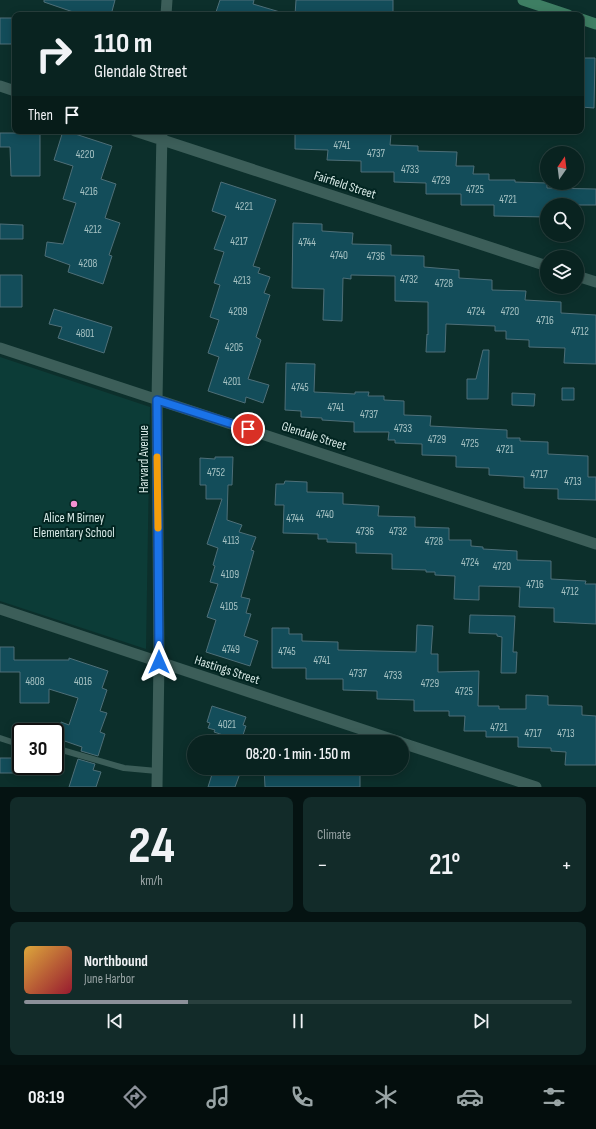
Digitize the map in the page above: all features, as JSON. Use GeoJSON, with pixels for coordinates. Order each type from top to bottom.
{"type":"FeatureCollection","features":[{"type":"Feature","properties":{"kind":"main road"},"geometry":{"type":"LineString","coordinates":[[523,0],[559,12]]}},
{"type":"Feature","properties":{"kind":"main road"},"geometry":{"type":"LineString","coordinates":[[584,20],[596,24]]}},
{"type":"Feature","properties":{"kind":"street"},"geometry":{"type":"LineString","coordinates":[[166,0],[166,12]]}},
{"type":"Feature","properties":{"kind":"street"},"geometry":{"type":"LineString","coordinates":[[0,86],[12,90]]}},
{"type":"Feature","properties":{"kind":"street","name":"Fairfield Street"},"geometry":{"type":"LineString","coordinates":[[162,135],[540,264]]}},
{"type":"Feature","properties":{"kind":"street","name":"Harvard Avenue"},"geometry":{"type":"LineString","coordinates":[[157,787],[159,662],[157,400],[162,135]]}},
{"type":"Feature","properties":{"kind":"street"},"geometry":{"type":"LineString","coordinates":[[584,278],[596,282]]}},
{"type":"Feature","properties":{"kind":"street","name":"Glendale Street"},"geometry":{"type":"LineString","coordinates":[[0,348],[596,544]]}},
{"type":"Feature","properties":{"kind":"street","name":"Hastings Street"},"geometry":{"type":"LineString","coordinates":[[0,609],[380,735]]}},
{"type":"Feature","properties":{"kind":"street","name":"Hastings Street"},"geometry":{"type":"LineString","coordinates":[[409,745],[536,787]]}},
{"type":"Feature","properties":{"kind":"lane"},"geometry":{"type":"LineString","coordinates":[[0,738],[12,742]]}},
{"type":"Feature","properties":{"kind":"lane"},"geometry":{"type":"LineString","coordinates":[[64,751],[124,768],[157,771]]}},
{"type":"Feature","properties":{"kind":"shaded area","name":"Alice M Birney Elementary School"},"geometry":{"type":"Polygon","coordinates":[[[0,357],[150,407],[146,649],[0,601],[0,357]]]}},
{"type":"Feature","properties":{"kind":"building"},"geometry":{"type":"Polygon","coordinates":[[[44,0],[115,0],[112,12],[73,12],[44,2],[44,0]]]}},
{"type":"Feature","properties":{"kind":"building"},"geometry":{"type":"Polygon","coordinates":[[[220,0],[254,0],[253,4],[280,12],[216,12],[220,0]]]}},
{"type":"Feature","properties":{"kind":"building"},"geometry":{"type":"Polygon","coordinates":[[[296,0],[393,0],[393,12],[295,12],[296,0]]]}},
{"type":"Feature","properties":{"kind":"building"},"geometry":{"type":"Polygon","coordinates":[[[0,18],[12,18],[12,44],[0,44],[0,18]]]}},
{"type":"Feature","properties":{"kind":"building"},"geometry":{"type":"Polygon","coordinates":[[[584,58],[595,58],[594,108],[584,107],[584,58]]]}},
{"type":"Feature","properties":{"kind":"building"},"geometry":{"type":"Polygon","coordinates":[[[0,133],[40,134],[40,176],[11,176],[10,147],[0,147],[0,133]]]}},
{"type":"Feature","properties":{"kind":"building"},"geometry":{"type":"Polygon","coordinates":[[[62,134],[75,134],[112,146],[101,179],[116,184],[105,218],[120,223],[109,255],[112,256],[103,284],[68,272],[70,265],[45,256],[47,242],[63,244],[76,203],[63,199],[73,166],[54,160],[62,134]]]}},
{"type":"Feature","properties":{"kind":"building"},"geometry":{"type":"Polygon","coordinates":[[[295,134],[391,134],[390,145],[418,146],[418,151],[457,152],[456,166],[474,166],[473,174],[489,174],[489,180],[515,180],[515,182],[540,183],[540,190],[596,189],[596,205],[584,205],[584,198],[540,198],[540,217],[494,216],[494,205],[461,205],[461,194],[426,194],[426,183],[394,182],[394,172],[361,172],[361,161],[327,160],[328,150],[295,149],[295,134]]]}},
{"type":"Feature","properties":{"kind":"building"},"geometry":{"type":"Polygon","coordinates":[[[221,182],[276,200],[253,266],[260,268],[258,273],[270,277],[264,293],[270,295],[256,337],[261,340],[248,379],[269,385],[263,403],[246,397],[245,403],[208,391],[219,357],[208,353],[219,320],[210,317],[220,285],[214,283],[224,252],[214,249],[226,216],[212,211],[221,182]]]}},
{"type":"Feature","properties":{"kind":"building"},"geometry":{"type":"Polygon","coordinates":[[[293,223],[322,224],[322,231],[353,233],[352,244],[391,245],[391,255],[424,256],[424,267],[459,270],[459,278],[492,280],[492,290],[526,291],[525,300],[561,302],[561,313],[596,315],[596,364],[564,363],[565,348],[529,347],[529,340],[506,339],[506,331],[495,331],[495,326],[446,324],[445,352],[426,352],[427,334],[428,335],[428,302],[395,301],[395,276],[351,275],[351,279],[343,278],[342,321],[323,320],[324,289],[292,288],[293,223]]]}},
{"type":"Feature","properties":{"kind":"building"},"geometry":{"type":"Polygon","coordinates":[[[0,224],[23,225],[23,239],[0,239],[0,224]]]}},
{"type":"Feature","properties":{"kind":"building"},"geometry":{"type":"Polygon","coordinates":[[[0,275],[22,275],[22,307],[0,307],[0,275]]]}},
{"type":"Feature","properties":{"kind":"building"},"geometry":{"type":"Polygon","coordinates":[[[54,309],[112,327],[104,353],[58,338],[62,327],[49,324],[54,309]]]}},
{"type":"Feature","properties":{"kind":"building"},"geometry":{"type":"Polygon","coordinates":[[[483,350],[489,350],[488,399],[467,399],[467,379],[476,379],[483,350]]]}},
{"type":"Feature","properties":{"kind":"building"},"geometry":{"type":"Polygon","coordinates":[[[286,363],[315,364],[314,392],[355,394],[355,392],[369,392],[368,396],[384,396],[384,400],[404,401],[404,415],[431,416],[430,426],[507,430],[507,438],[520,438],[520,441],[548,442],[548,454],[588,456],[588,477],[596,477],[596,500],[558,499],[558,489],[524,488],[524,477],[489,475],[489,468],[456,467],[456,456],[422,455],[422,444],[395,443],[395,440],[388,440],[389,432],[354,432],[354,422],[301,417],[301,411],[285,410],[286,363]]]}},
{"type":"Feature","properties":{"kind":"building"},"geometry":{"type":"Polygon","coordinates":[[[562,388],[574,388],[574,400],[562,400],[562,388]]]}},
{"type":"Feature","properties":{"kind":"building"},"geometry":{"type":"Polygon","coordinates":[[[512,393],[535,394],[534,406],[512,405],[512,393]]]}},
{"type":"Feature","properties":{"kind":"building"},"geometry":{"type":"Polygon","coordinates":[[[215,457],[233,457],[232,485],[228,485],[227,520],[242,525],[239,532],[256,537],[251,550],[254,551],[241,597],[250,599],[246,613],[251,614],[244,636],[258,641],[250,666],[206,652],[216,620],[207,617],[218,584],[210,582],[215,566],[213,565],[218,548],[207,544],[222,499],[206,499],[206,485],[200,485],[200,458],[215,459],[215,457]]]}},
{"type":"Feature","properties":{"kind":"building"},"geometry":{"type":"Polygon","coordinates":[[[285,481],[307,482],[307,492],[343,493],[343,504],[379,506],[378,516],[415,517],[415,527],[449,528],[449,540],[471,540],[471,546],[483,547],[483,549],[517,551],[517,560],[551,561],[551,579],[586,581],[585,584],[596,584],[596,624],[554,622],[554,608],[519,607],[520,587],[479,586],[479,600],[454,599],[455,576],[435,575],[435,572],[426,572],[426,570],[392,569],[392,554],[356,553],[356,543],[327,542],[327,539],[318,539],[318,534],[283,533],[284,505],[275,505],[276,484],[284,484],[285,481]]]}},
{"type":"Feature","properties":{"kind":"building"},"geometry":{"type":"Polygon","coordinates":[[[470,615],[515,616],[513,652],[517,652],[516,673],[501,673],[502,637],[497,636],[497,634],[469,633],[470,615]]]}},
{"type":"Feature","properties":{"kind":"building"},"geometry":{"type":"Polygon","coordinates":[[[417,625],[433,626],[431,654],[438,654],[438,672],[479,671],[478,706],[499,706],[499,709],[526,709],[526,695],[548,696],[548,705],[582,706],[582,715],[596,716],[596,765],[565,765],[566,752],[551,751],[551,748],[518,747],[518,737],[486,737],[486,731],[464,731],[465,716],[449,716],[449,711],[414,711],[414,700],[377,699],[377,691],[343,690],[343,679],[306,679],[306,668],[272,668],[272,628],[289,628],[289,634],[302,634],[302,641],[338,642],[338,650],[416,652],[417,625]]]}},
{"type":"Feature","properties":{"kind":"building"},"geometry":{"type":"Polygon","coordinates":[[[0,647],[14,647],[14,660],[69,660],[69,658],[108,671],[102,688],[107,690],[100,711],[107,713],[100,732],[105,734],[98,756],[81,751],[82,747],[64,741],[64,723],[69,725],[78,698],[49,689],[49,703],[20,703],[20,672],[0,672],[0,647]]]}},
{"type":"Feature","properties":{"kind":"building"},"geometry":{"type":"Polygon","coordinates":[[[212,706],[246,717],[243,725],[246,726],[243,735],[223,735],[214,732],[215,730],[208,728],[210,723],[207,722],[212,706]]]}},
{"type":"Feature","properties":{"kind":"building"},"geometry":{"type":"Polygon","coordinates":[[[0,758],[12,758],[12,773],[0,773],[0,758]]]}},
{"type":"Feature","properties":{"kind":"building"},"geometry":{"type":"Polygon","coordinates":[[[78,759],[95,764],[93,770],[101,772],[96,787],[69,787],[78,759]]]}},
{"type":"Feature","properties":{"kind":"building"},"geometry":{"type":"Polygon","coordinates":[[[212,775],[239,775],[235,787],[208,787],[212,775]]]}},
{"type":"Feature","properties":{"kind":"building"},"geometry":{"type":"Polygon","coordinates":[[[264,775],[360,775],[360,787],[265,787],[264,775]]]}},
{"type":"Feature","properties":{"kind":"slow traffic"},"geometry":{"type":"LineString","coordinates":[[157,457],[158,528]]}},
{"type":"Feature","properties":{"kind":"place","name":"Alice M Birney Elementary School"},"geometry":{"type":"Point","coordinates":[74,504]}},
{"type":"Feature","properties":{"kind":"route"},"geometry":{"type":"LineString","coordinates":[[159,662],[157,400],[248,429]]}}]}
